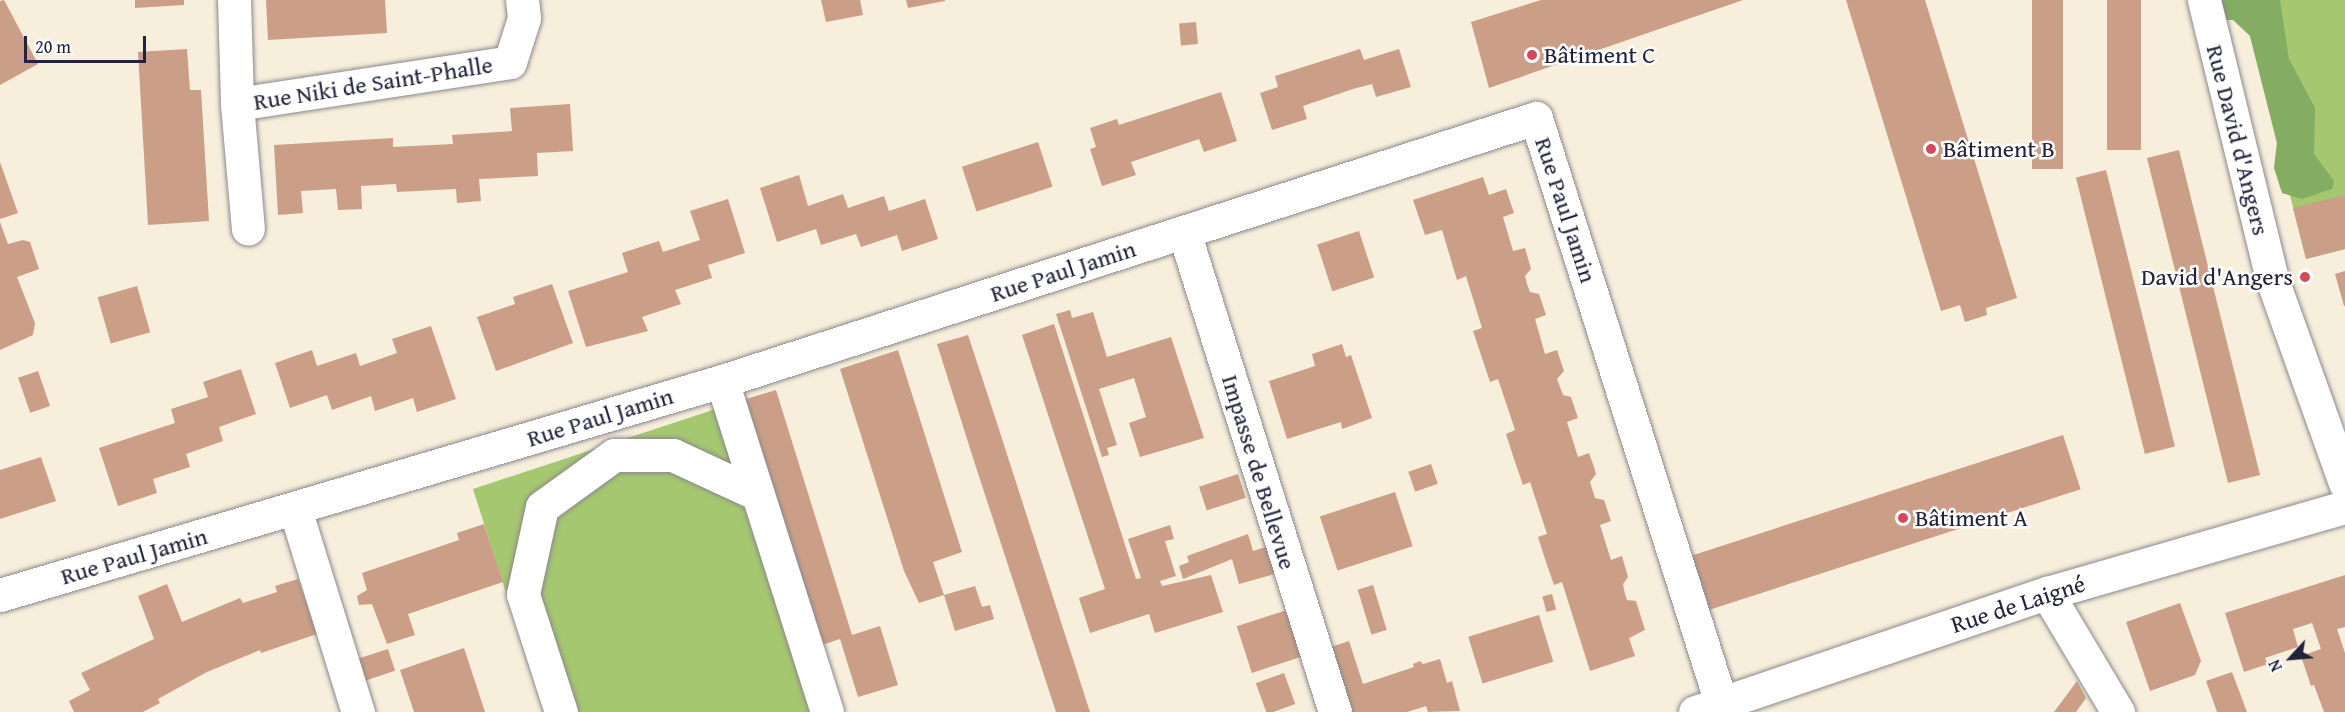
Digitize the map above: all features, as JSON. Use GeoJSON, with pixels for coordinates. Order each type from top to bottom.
{"type":"FeatureCollection","features":[{"type":"Feature","properties":{"kind":"street","name":"Rue Niki de Saint-Phalle"},"geometry":{"type":"LineString","coordinates":[[234,0],[237,104],[248,229]]}},
{"type":"Feature","properties":{"kind":"street","name":"Rue Niki de Saint-Phalle"},"geometry":{"type":"LineString","coordinates":[[237,104],[510,62],[524,18],[522,0]]}},
{"type":"Feature","properties":{"kind":"street","name":"Rue David d'Angers"},"geometry":{"type":"LineString","coordinates":[[2204,0],[2272,279],[2345,483]]}},
{"type":"Feature","properties":{"kind":"street","name":"Rue Paul Jamin"},"geometry":{"type":"LineString","coordinates":[[0,595],[722,381],[1536,118],[1708,708]]}},
{"type":"Feature","properties":{"kind":"street","name":"Impasse de Bellevue"},"geometry":{"type":"LineString","coordinates":[[1184,232],[1335,712]]}},
{"type":"Feature","properties":{"kind":"street"},"geometry":{"type":"LineString","coordinates":[[722,381],[827,712]]}},
{"type":"Feature","properties":{"kind":"street"},"geometry":{"type":"LineString","coordinates":[[561,712],[523,594],[542,507],[614,454],[673,455],[757,494]]}},
{"type":"Feature","properties":{"kind":"street","name":"Rue de Laigné"},"geometry":{"type":"LineString","coordinates":[[1708,708],[2047,593],[2345,507]]}},
{"type":"Feature","properties":{"kind":"street"},"geometry":{"type":"LineString","coordinates":[[295,509],[358,712]]}},
{"type":"Feature","properties":{"kind":"street"},"geometry":{"type":"LineString","coordinates":[[2047,593],[2118,712]]}},
{"type":"Feature","properties":{"kind":"green space"},"geometry":{"type":"Polygon","coordinates":[[[2213,0],[2280,0],[2289,59],[2315,108],[2314,154],[2334,181],[2332,189],[2302,199],[2282,193],[2274,168],[2277,142],[2250,36],[2233,20],[2222,20],[2213,0]]]}},
{"type":"Feature","properties":{"kind":"green space"},"geometry":{"type":"Polygon","coordinates":[[[2241,0],[2345,0],[2345,249],[2306,259],[2241,0]]]}},
{"type":"Feature","properties":{"kind":"green space"},"geometry":{"type":"Polygon","coordinates":[[[746,399],[843,712],[544,712],[473,489],[746,399]]]}},
{"type":"Feature","properties":{"kind":"building"},"geometry":{"type":"Polygon","coordinates":[[[4,0],[38,64],[0,85],[0,1],[4,0]]]}},
{"type":"Feature","properties":{"kind":"building"},"geometry":{"type":"Polygon","coordinates":[[[135,0],[184,0],[184,5],[135,8],[135,0]]]}},
{"type":"Feature","properties":{"kind":"building"},"geometry":{"type":"Polygon","coordinates":[[[266,0],[385,0],[387,33],[268,40],[266,0]]]}},
{"type":"Feature","properties":{"kind":"building"},"geometry":{"type":"Polygon","coordinates":[[[821,0],[860,0],[863,15],[826,22],[821,0]]]}},
{"type":"Feature","properties":{"kind":"building"},"geometry":{"type":"Polygon","coordinates":[[[906,0],[945,0],[945,1],[908,8],[906,0]]]}},
{"type":"Feature","properties":{"kind":"building","name":"Bâtiment C"},"geometry":{"type":"Polygon","coordinates":[[[1541,0],[1743,0],[1489,88],[1471,22],[1541,0]]]}},
{"type":"Feature","properties":{"kind":"building","name":"Bâtiment B"},"geometry":{"type":"Polygon","coordinates":[[[1846,0],[1925,0],[2017,298],[1986,308],[1987,315],[1965,322],[1960,305],[1941,311],[1846,0]]]}},
{"type":"Feature","properties":{"kind":"building"},"geometry":{"type":"Polygon","coordinates":[[[2032,0],[2063,0],[2063,169],[2032,169],[2032,0]]]}},
{"type":"Feature","properties":{"kind":"building"},"geometry":{"type":"Polygon","coordinates":[[[2107,0],[2141,0],[2141,150],[2107,150],[2107,0]]]}},
{"type":"Feature","properties":{"kind":"building"},"geometry":{"type":"Polygon","coordinates":[[[1196,22],[1198,44],[1181,45],[1179,23],[1196,22]]]}},
{"type":"Feature","properties":{"kind":"building"},"geometry":{"type":"Polygon","coordinates":[[[187,49],[190,90],[201,90],[209,221],[148,225],[138,52],[187,49]]]}},
{"type":"Feature","properties":{"kind":"building"},"geometry":{"type":"Polygon","coordinates":[[[1360,49],[1364,60],[1399,49],[1411,87],[1376,97],[1372,84],[1353,89],[1303,106],[1307,119],[1272,130],[1260,93],[1278,87],[1275,76],[1360,49]]]}},
{"type":"Feature","properties":{"kind":"building"},"geometry":{"type":"Polygon","coordinates":[[[1221,92],[1237,141],[1204,152],[1199,139],[1131,162],[1136,175],[1102,186],[1090,149],[1096,147],[1090,128],[1117,119],[1119,125],[1221,92]]]}},
{"type":"Feature","properties":{"kind":"building"},"geometry":{"type":"Polygon","coordinates":[[[570,104],[573,151],[537,153],[538,176],[479,179],[481,201],[457,203],[456,189],[397,192],[396,184],[361,186],[362,209],[338,210],[336,189],[301,191],[303,213],[278,215],[274,145],[393,138],[393,147],[453,144],[452,135],[512,131],[510,108],[570,104]]]}},
{"type":"Feature","properties":{"kind":"building"},"geometry":{"type":"Polygon","coordinates":[[[1038,142],[1053,187],[976,211],[962,167],[1038,142]]]}},
{"type":"Feature","properties":{"kind":"building"},"geometry":{"type":"Polygon","coordinates":[[[2179,150],[2260,475],[2228,483],[2147,158],[2179,150]]]}},
{"type":"Feature","properties":{"kind":"building"},"geometry":{"type":"Polygon","coordinates":[[[0,162],[18,213],[0,219],[0,162]]]}},
{"type":"Feature","properties":{"kind":"building"},"geometry":{"type":"Polygon","coordinates":[[[2106,170],[2175,447],[2145,454],[2076,177],[2106,170]]]}},
{"type":"Feature","properties":{"kind":"building"},"geometry":{"type":"Polygon","coordinates":[[[799,175],[808,206],[843,194],[848,208],[884,196],[889,211],[925,199],[938,239],[902,251],[897,235],[861,247],[856,234],[821,245],[816,229],[777,242],[760,188],[799,175]]]}},
{"type":"Feature","properties":{"kind":"building"},"geometry":{"type":"Polygon","coordinates":[[[1483,177],[1489,195],[1506,189],[1514,213],[1503,217],[1513,251],[1525,248],[1531,269],[1525,276],[1527,284],[1530,292],[1539,294],[1546,315],[1535,319],[1545,354],[1557,350],[1564,371],[1557,379],[1563,395],[1571,397],[1578,418],[1567,422],[1578,457],[1589,453],[1596,474],[1590,482],[1595,498],[1604,500],[1611,521],[1600,525],[1611,560],[1622,556],[1628,577],[1623,584],[1625,594],[1627,600],[1636,601],[1645,630],[1629,638],[1635,656],[1590,671],[1562,582],[1554,585],[1538,537],[1547,534],[1530,482],[1523,485],[1506,434],[1515,430],[1498,379],[1490,382],[1473,331],[1482,328],[1466,276],[1457,280],[1442,230],[1425,235],[1413,200],[1483,177]]]}},
{"type":"Feature","properties":{"kind":"building"},"geometry":{"type":"Polygon","coordinates":[[[2345,195],[2345,249],[2306,259],[2293,208],[2345,195]]]}},
{"type":"Feature","properties":{"kind":"building"},"geometry":{"type":"Polygon","coordinates":[[[728,199],[745,253],[708,265],[712,278],[675,290],[681,304],[642,317],[648,331],[586,347],[568,291],[628,272],[622,253],[659,241],[663,252],[700,240],[690,211],[728,199]]]}},
{"type":"Feature","properties":{"kind":"building"},"geometry":{"type":"Polygon","coordinates":[[[0,222],[8,244],[23,240],[30,242],[39,269],[17,277],[35,323],[33,335],[0,350],[0,222]]]}},
{"type":"Feature","properties":{"kind":"building"},"geometry":{"type":"Polygon","coordinates":[[[1359,231],[1374,278],[1332,291],[1317,245],[1359,231]]]}},
{"type":"Feature","properties":{"kind":"building"},"geometry":{"type":"Polygon","coordinates":[[[2345,271],[2345,306],[2344,306],[2335,274],[2345,271]]]}},
{"type":"Feature","properties":{"kind":"building"},"geometry":{"type":"Polygon","coordinates":[[[552,284],[573,343],[496,371],[477,317],[515,304],[513,297],[552,284]]]}},
{"type":"Feature","properties":{"kind":"building"},"geometry":{"type":"Polygon","coordinates":[[[137,286],[150,332],[111,343],[98,297],[137,286]]]}},
{"type":"Feature","properties":{"kind":"building"},"geometry":{"type":"Polygon","coordinates":[[[1070,310],[1072,318],[1093,312],[1107,357],[1171,337],[1204,438],[1140,457],[1129,423],[1146,417],[1134,378],[1099,389],[1117,445],[1107,448],[1109,455],[1102,457],[1056,314],[1070,310]]]}},
{"type":"Feature","properties":{"kind":"building"},"geometry":{"type":"Polygon","coordinates":[[[1054,324],[1136,579],[1141,578],[1128,539],[1170,525],[1174,539],[1165,541],[1176,576],[1160,581],[1162,586],[1211,575],[1223,612],[1155,633],[1149,614],[1090,633],[1079,598],[1105,589],[1022,335],[1054,324]]]}},
{"type":"Feature","properties":{"kind":"building"},"geometry":{"type":"Polygon","coordinates":[[[431,326],[456,399],[417,412],[413,398],[375,411],[371,396],[332,410],[327,395],[290,408],[275,363],[312,350],[317,366],[356,353],[360,366],[397,353],[392,339],[431,326]]]}},
{"type":"Feature","properties":{"kind":"building"},"geometry":{"type":"Polygon","coordinates":[[[968,335],[1090,712],[1056,712],[974,461],[937,344],[968,335]]]}},
{"type":"Feature","properties":{"kind":"building"},"geometry":{"type":"Polygon","coordinates":[[[1342,344],[1346,357],[1351,355],[1372,418],[1342,429],[1341,422],[1287,439],[1269,381],[1315,366],[1312,354],[1342,344]]]}},
{"type":"Feature","properties":{"kind":"building"},"geometry":{"type":"Polygon","coordinates":[[[898,350],[962,552],[933,562],[944,595],[919,603],[904,571],[840,369],[898,350]]]}},
{"type":"Feature","properties":{"kind":"building"},"geometry":{"type":"Polygon","coordinates":[[[241,369],[256,414],[219,427],[223,441],[186,454],[190,467],[153,479],[157,493],[118,506],[99,448],[175,423],[171,409],[208,397],[203,382],[241,369]]]}},
{"type":"Feature","properties":{"kind":"building"},"geometry":{"type":"Polygon","coordinates":[[[38,371],[50,406],[30,413],[18,378],[38,371]]]}},
{"type":"Feature","properties":{"kind":"building"},"geometry":{"type":"Polygon","coordinates":[[[776,390],[852,635],[880,626],[898,685],[858,697],[840,639],[822,645],[746,399],[776,390]]]}},
{"type":"Feature","properties":{"kind":"building","name":"Bâtiment A"},"geometry":{"type":"Polygon","coordinates":[[[2063,435],[2081,489],[1710,610],[1692,556],[2063,435]]]}},
{"type":"Feature","properties":{"kind":"building"},"geometry":{"type":"Polygon","coordinates":[[[41,457],[56,501],[0,519],[0,470],[41,457]]]}},
{"type":"Feature","properties":{"kind":"building"},"geometry":{"type":"Polygon","coordinates":[[[1431,464],[1438,484],[1415,492],[1408,472],[1431,464]]]}},
{"type":"Feature","properties":{"kind":"building"},"geometry":{"type":"Polygon","coordinates":[[[1238,474],[1246,498],[1207,510],[1199,487],[1238,474]]]}},
{"type":"Feature","properties":{"kind":"building"},"geometry":{"type":"Polygon","coordinates":[[[1395,492],[1413,546],[1337,571],[1320,516],[1395,492]]]}},
{"type":"Feature","properties":{"kind":"building"},"geometry":{"type":"Polygon","coordinates":[[[484,524],[503,582],[408,614],[415,635],[387,644],[372,604],[359,605],[357,596],[367,590],[362,573],[459,540],[457,533],[484,524]]]}},
{"type":"Feature","properties":{"kind":"building"},"geometry":{"type":"Polygon","coordinates":[[[1248,534],[1253,551],[1269,546],[1278,573],[1239,584],[1232,559],[1183,579],[1179,566],[1189,562],[1187,556],[1248,534]]]}},
{"type":"Feature","properties":{"kind":"building"},"geometry":{"type":"Polygon","coordinates":[[[2345,575],[2345,627],[2337,629],[2345,653],[2345,712],[2324,712],[2314,685],[2311,686],[2301,656],[2321,649],[2312,623],[2293,629],[2298,647],[2265,658],[2268,664],[2244,672],[2225,613],[2345,575]]]}},
{"type":"Feature","properties":{"kind":"building"},"geometry":{"type":"Polygon","coordinates":[[[298,579],[317,634],[261,653],[260,650],[207,672],[158,699],[160,703],[143,712],[74,712],[69,701],[90,690],[81,673],[154,639],[138,596],[167,584],[182,622],[240,598],[243,603],[277,592],[275,586],[298,579]]]}},
{"type":"Feature","properties":{"kind":"building"},"geometry":{"type":"Polygon","coordinates":[[[1373,585],[1387,630],[1371,635],[1358,590],[1373,585]]]}},
{"type":"Feature","properties":{"kind":"building"},"geometry":{"type":"Polygon","coordinates":[[[975,586],[982,607],[990,605],[994,619],[955,631],[944,595],[975,586]]]}},
{"type":"Feature","properties":{"kind":"building"},"geometry":{"type":"Polygon","coordinates":[[[1552,594],[1556,609],[1546,612],[1542,597],[1552,594]]]}},
{"type":"Feature","properties":{"kind":"building"},"geometry":{"type":"Polygon","coordinates":[[[2180,603],[2201,661],[2195,675],[2150,691],[2126,622],[2180,603]]]}},
{"type":"Feature","properties":{"kind":"building"},"geometry":{"type":"Polygon","coordinates":[[[1290,609],[1305,656],[1252,673],[1237,626],[1290,609]]]}},
{"type":"Feature","properties":{"kind":"building"},"geometry":{"type":"Polygon","coordinates":[[[1539,615],[1553,662],[1483,683],[1468,637],[1539,615]]]}},
{"type":"Feature","properties":{"kind":"building"},"geometry":{"type":"Polygon","coordinates":[[[1349,641],[1363,684],[1414,667],[1413,664],[1420,661],[1423,664],[1440,659],[1447,683],[1452,681],[1460,711],[1428,712],[1426,706],[1407,712],[1342,712],[1322,650],[1349,641]]]}},
{"type":"Feature","properties":{"kind":"building"},"geometry":{"type":"Polygon","coordinates":[[[464,648],[485,712],[414,712],[400,670],[464,648]]]}},
{"type":"Feature","properties":{"kind":"building"},"geometry":{"type":"Polygon","coordinates":[[[388,649],[395,671],[362,682],[355,660],[388,649]]]}},
{"type":"Feature","properties":{"kind":"building"},"geometry":{"type":"Polygon","coordinates":[[[2232,672],[2247,712],[2217,712],[2206,681],[2232,672]]]}},
{"type":"Feature","properties":{"kind":"building"},"geometry":{"type":"Polygon","coordinates":[[[1284,673],[1295,704],[1273,712],[1266,712],[1256,683],[1284,673]]]}},
{"type":"Feature","properties":{"kind":"building"},"geometry":{"type":"Polygon","coordinates":[[[2077,681],[2086,698],[2076,712],[2054,712],[2077,681]]]}},
{"type":"Feature","properties":{"kind":"place","name":"Bâtiment C"},"geometry":{"type":"Point","coordinates":[1532,55]}},
{"type":"Feature","properties":{"kind":"place","name":"Bâtiment B"},"geometry":{"type":"Point","coordinates":[1931,149]}},
{"type":"Feature","properties":{"kind":"place","name":"David d'Angers"},"geometry":{"type":"Point","coordinates":[2305,277]}},
{"type":"Feature","properties":{"kind":"place","name":"Bâtiment A"},"geometry":{"type":"Point","coordinates":[1903,518]}}]}
